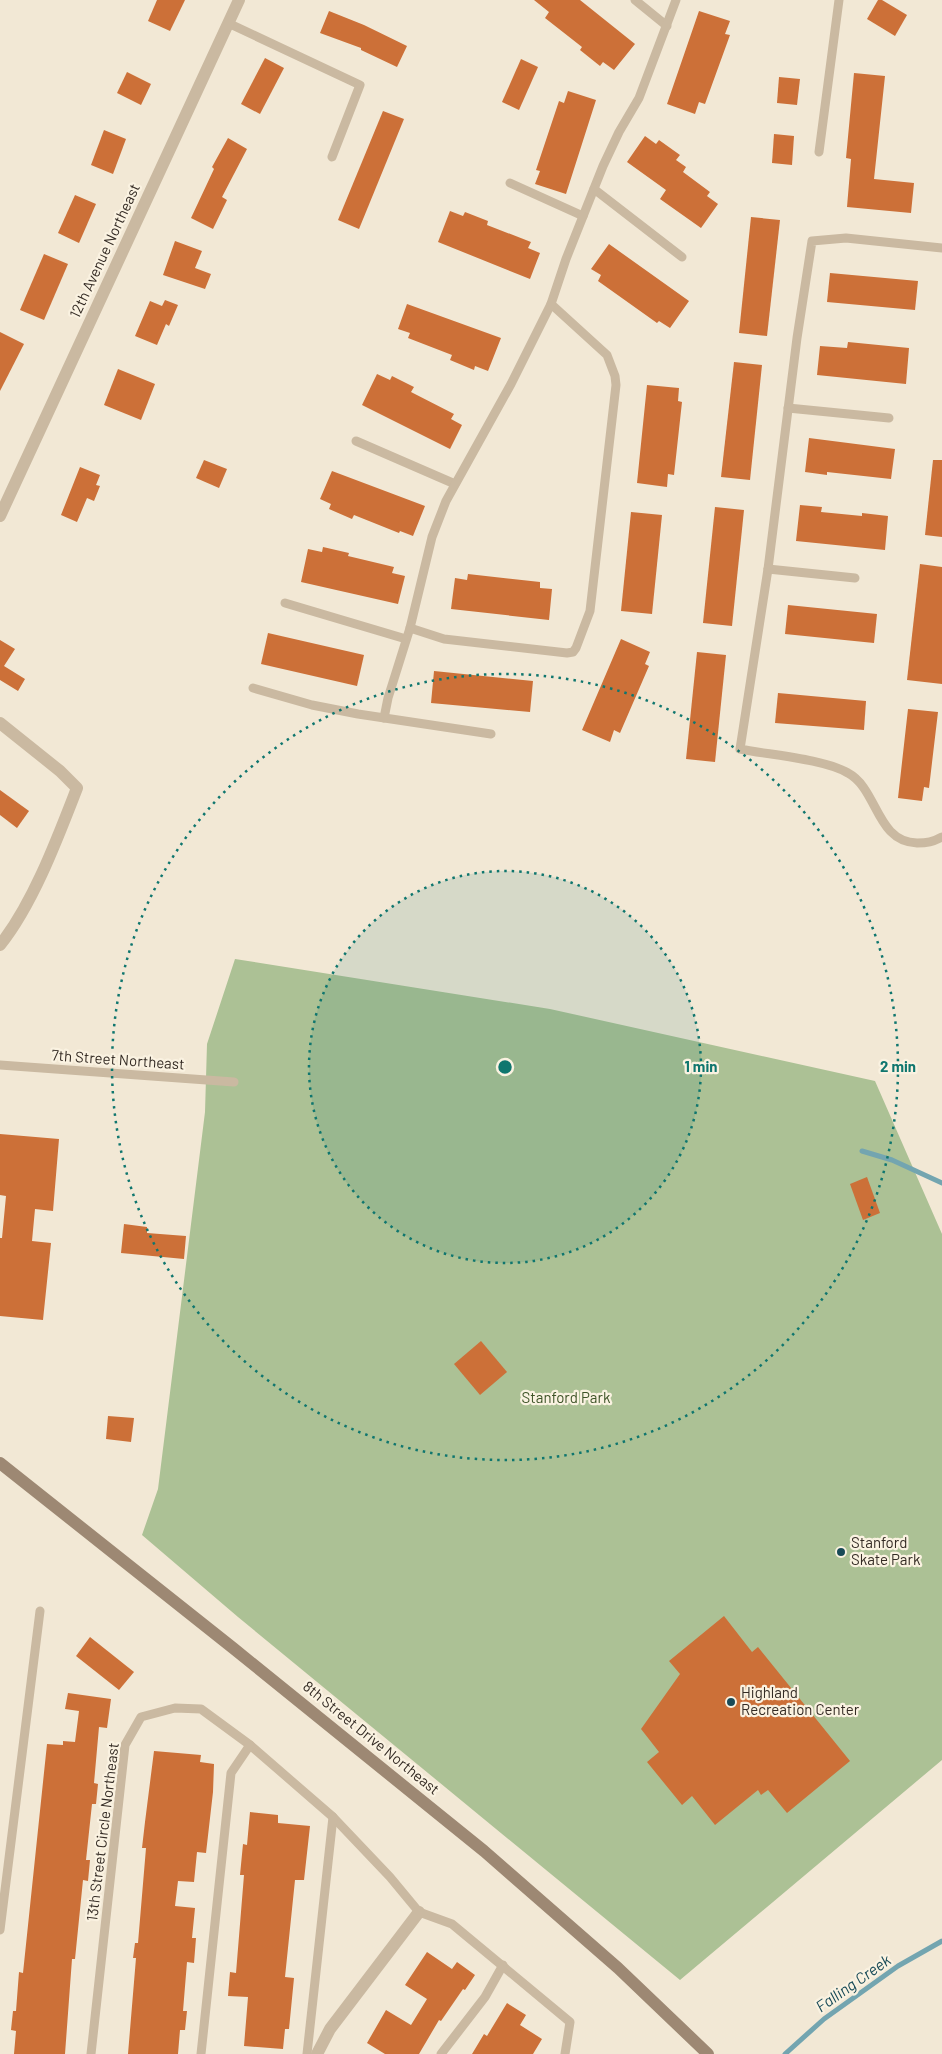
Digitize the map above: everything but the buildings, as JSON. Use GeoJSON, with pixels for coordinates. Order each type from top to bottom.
{"type":"FeatureCollection","features":[{"type":"Feature","properties":{"kind":"main road","name":"8th Street Drive Northeast"},"geometry":{"type":"LineString","coordinates":[[0,1463],[484,1851],[618,1968],[707,2054]]}},
{"type":"Feature","properties":{"kind":"street","name":"12th Avenue Northeast"},"geometry":{"type":"LineString","coordinates":[[0,516],[239,0]]}},
{"type":"Feature","properties":{"kind":"street"},"geometry":{"type":"LineString","coordinates":[[0,723],[60,771],[77,788],[58,837],[24,909],[0,945]]}},
{"type":"Feature","properties":{"kind":"street"},"geometry":{"type":"LineString","coordinates":[[317,2054],[330,2028],[420,1912]]}},
{"type":"Feature","properties":{"kind":"lane"},"geometry":{"type":"LineString","coordinates":[[635,0],[667,26]]}},
{"type":"Feature","properties":{"kind":"lane"},"geometry":{"type":"LineString","coordinates":[[384,718],[388,698],[410,628],[432,537],[455,484],[511,384],[551,304],[566,259],[594,189],[619,132],[639,98],[676,0]]}},
{"type":"Feature","properties":{"kind":"lane"},"geometry":{"type":"LineString","coordinates":[[819,152],[839,0]]}},
{"type":"Feature","properties":{"kind":"lane"},"geometry":{"type":"LineString","coordinates":[[228,23],[360,85],[332,157]]}},
{"type":"Feature","properties":{"kind":"lane"},"geometry":{"type":"LineString","coordinates":[[510,183],[583,216]]}},
{"type":"Feature","properties":{"kind":"lane"},"geometry":{"type":"LineString","coordinates":[[594,189],[682,257]]}},
{"type":"Feature","properties":{"kind":"lane"},"geometry":{"type":"LineString","coordinates":[[942,248],[846,238],[812,241],[788,408],[768,569],[740,749],[836,768],[859,780],[884,824],[901,840],[908,843],[924,843],[942,837]]}},
{"type":"Feature","properties":{"kind":"lane"},"geometry":{"type":"LineString","coordinates":[[410,628],[444,639],[567,653],[573,652],[576,648],[590,611],[616,385],[611,363],[607,355],[551,304]]}},
{"type":"Feature","properties":{"kind":"lane"},"geometry":{"type":"LineString","coordinates":[[788,408],[889,418]]}},
{"type":"Feature","properties":{"kind":"lane"},"geometry":{"type":"LineString","coordinates":[[356,441],[455,484]]}},
{"type":"Feature","properties":{"kind":"lane"},"geometry":{"type":"LineString","coordinates":[[768,569],[855,578]]}},
{"type":"Feature","properties":{"kind":"lane"},"geometry":{"type":"LineString","coordinates":[[284,603],[406,639]]}},
{"type":"Feature","properties":{"kind":"lane"},"geometry":{"type":"LineString","coordinates":[[253,688],[312,705],[491,734]]}},
{"type":"Feature","properties":{"kind":"lane","name":"7th Street Northeast"},"geometry":{"type":"LineString","coordinates":[[0,1065],[234,1082]]}},
{"type":"Feature","properties":{"kind":"lane"},"geometry":{"type":"LineString","coordinates":[[0,1930],[40,1612]]}},
{"type":"Feature","properties":{"kind":"lane","name":"13th Street Circle Northeast"},"geometry":{"type":"LineString","coordinates":[[91,2054],[125,1745],[141,1717],[175,1708],[201,1709],[250,1745],[333,1817],[390,1877],[420,1912],[452,1924],[570,2022],[565,2054]]}},
{"type":"Feature","properties":{"kind":"lane"},"geometry":{"type":"LineString","coordinates":[[201,2054],[231,1772],[250,1745]]}},
{"type":"Feature","properties":{"kind":"lane"},"geometry":{"type":"LineString","coordinates":[[307,2054],[333,1817]]}},
{"type":"Feature","properties":{"kind":"lane"},"geometry":{"type":"LineString","coordinates":[[442,2054],[485,1997],[503,1965]]}},
{"type":"Feature","properties":{"kind":"green space","name":"Stanford Park"},"geometry":{"type":"Polygon","coordinates":[[[235,959],[550,1009],[875,1081],[942,1234],[942,1760],[680,1980],[238,1617],[142,1535],[158,1489],[205,1112],[207,1044],[235,959]]]}},
{"type":"Feature","properties":{"kind":"waterway"},"geometry":{"type":"LineString","coordinates":[[862,1151],[892,1160],[942,1183]]}},
{"type":"Feature","properties":{"kind":"waterway","name":"Falling Creek"},"geometry":{"type":"LineString","coordinates":[[785,2054],[824,2019],[898,1966],[942,1941]]}},
{"type":"Feature","properties":{"kind":"place","name":"Stanford Skate Park"},"geometry":{"type":"Point","coordinates":[841,1552]}},
{"type":"Feature","properties":{"kind":"place","name":"Highland Recreation Center"},"geometry":{"type":"Point","coordinates":[731,1702]}}]}
